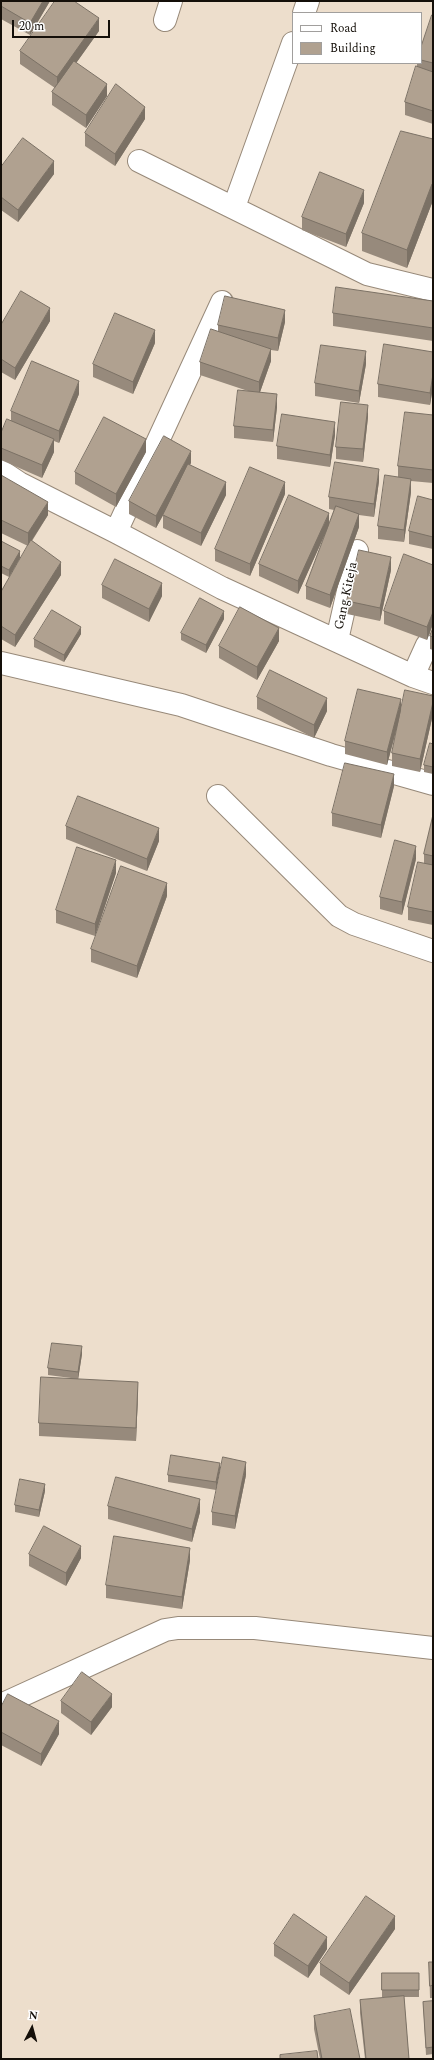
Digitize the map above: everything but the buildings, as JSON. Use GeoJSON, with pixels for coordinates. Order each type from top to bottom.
{"type":"FeatureCollection","features":[{"type":"Feature","properties":{"kind":"street"},"geometry":{"type":"LineString","coordinates":[[304,12],[308,1]]}},
{"type":"Feature","properties":{"kind":"street"},"geometry":{"type":"LineString","coordinates":[[234,207],[292,46]]}},
{"type":"Feature","properties":{"kind":"street"},"geometry":{"type":"LineString","coordinates":[[139,161],[367,274],[433,290]]}},
{"type":"Feature","properties":{"kind":"street"},"geometry":{"type":"LineString","coordinates":[[116,532],[222,302]]}},
{"type":"Feature","properties":{"kind":"street"},"geometry":{"type":"LineString","coordinates":[[1,471],[19,483],[222,588],[423,679],[427,645]]}},
{"type":"Feature","properties":{"kind":"street","name":"Gang Kiteja"},"geometry":{"type":"LineString","coordinates":[[337,640],[357,551]]}},
{"type":"Feature","properties":{"kind":"street"},"geometry":{"type":"LineString","coordinates":[[1,663],[181,705],[330,755],[433,784]]}},
{"type":"Feature","properties":{"kind":"street"},"geometry":{"type":"LineString","coordinates":[[218,796],[339,916],[354,924],[433,951]]}},
{"type":"Feature","properties":{"kind":"street"},"geometry":{"type":"LineString","coordinates":[[1,1705],[165,1630],[178,1628],[255,1628],[433,1648]]}}]}
